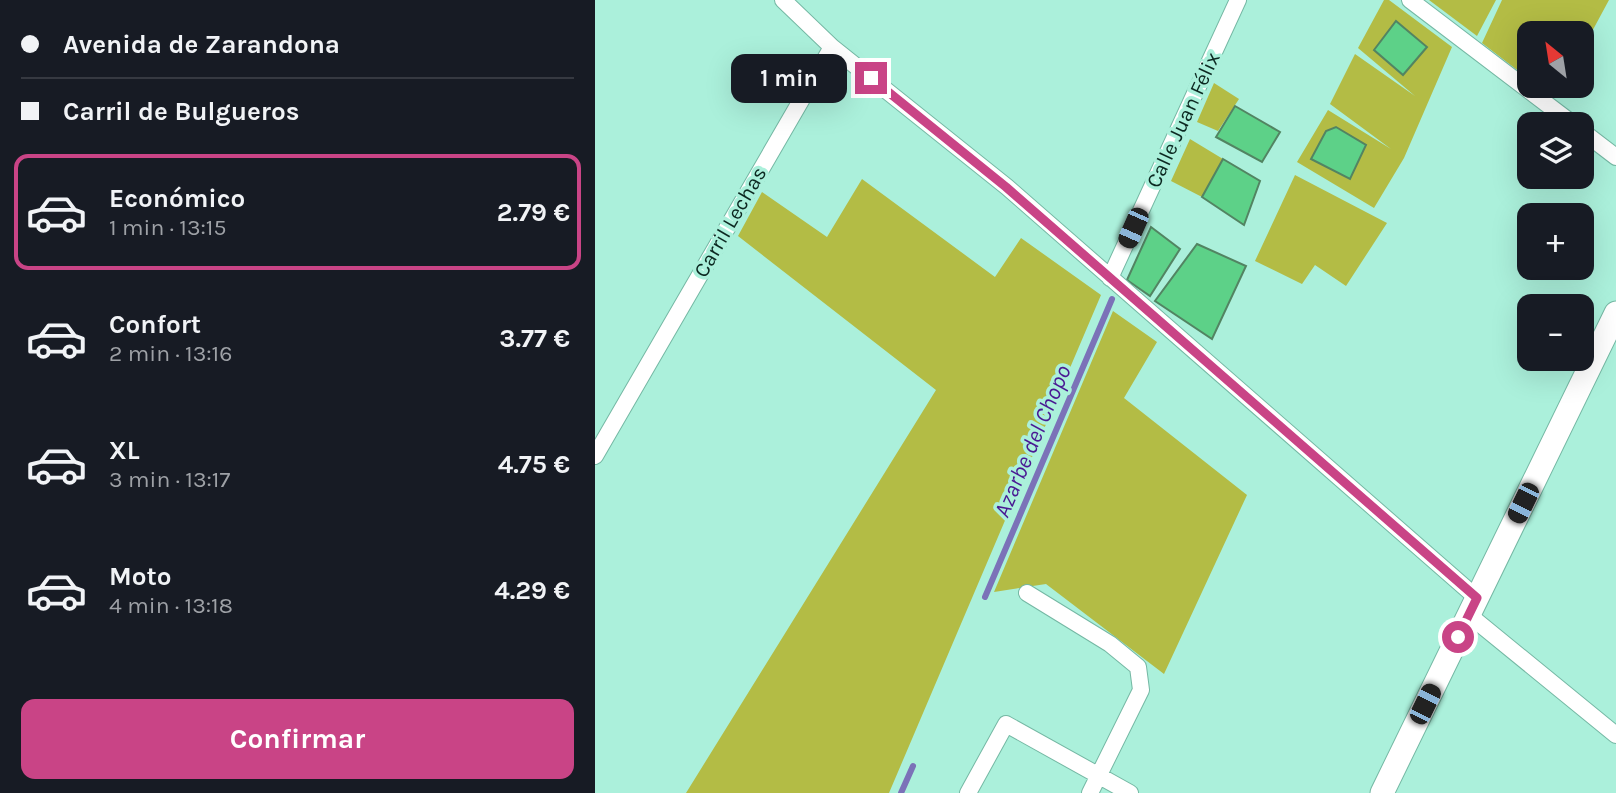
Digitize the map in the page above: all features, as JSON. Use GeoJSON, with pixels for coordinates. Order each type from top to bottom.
{"type":"FeatureCollection","features":[{"type":"Feature","properties":{"kind":"street"},"geometry":{"type":"LineString","coordinates":[[783,0],[832,47],[1006,187],[1110,278],[1616,736]]}},
{"type":"Feature","properties":{"kind":"street","name":"Calle Juan Félix"},"geometry":{"type":"LineString","coordinates":[[1110,278],[1238,0]]}},
{"type":"Feature","properties":{"kind":"street"},"geometry":{"type":"LineString","coordinates":[[1411,0],[1557,112]]}},
{"type":"Feature","properties":{"kind":"street","name":"Carril Lechas"},"geometry":{"type":"LineString","coordinates":[[595,456],[832,47]]}},
{"type":"Feature","properties":{"kind":"street"},"geometry":{"type":"LineString","coordinates":[[1594,140],[1616,157]]}},
{"type":"Feature","properties":{"kind":"street"},"geometry":{"type":"LineString","coordinates":[[1382,793],[1616,313]]}},
{"type":"Feature","properties":{"kind":"street"},"geometry":{"type":"LineString","coordinates":[[1027,593],[1110,644],[1138,667],[1142,690],[1090,793]]}},
{"type":"Feature","properties":{"kind":"street"},"geometry":{"type":"LineString","coordinates":[[968,793],[1006,724],[1130,793]]}},
{"type":"Feature","properties":{"kind":"green space"},"geometry":{"type":"Polygon","coordinates":[[[1384,0],[1389,0],[1452,47],[1404,158],[1374,208],[1297,162],[1328,110],[1391,149],[1330,104],[1355,54],[1415,96],[1358,48],[1384,0]]]}},
{"type":"Feature","properties":{"kind":"green space"},"geometry":{"type":"Polygon","coordinates":[[[1429,0],[1496,0],[1477,36],[1429,0]]]}},
{"type":"Feature","properties":{"kind":"green space"},"geometry":{"type":"Polygon","coordinates":[[[1502,0],[1609,0],[1594,28],[1594,21],[1517,21],[1517,70],[1482,43],[1502,0]]]}},
{"type":"Feature","properties":{"kind":"green space"},"geometry":{"type":"Polygon","coordinates":[[[1214,83],[1239,99],[1218,131],[1197,122],[1214,83]]]}},
{"type":"Feature","properties":{"kind":"green space"},"geometry":{"type":"Polygon","coordinates":[[[1190,139],[1223,159],[1202,197],[1171,181],[1190,139]]]}},
{"type":"Feature","properties":{"kind":"green space"},"geometry":{"type":"Polygon","coordinates":[[[1295,175],[1387,223],[1346,286],[1315,265],[1302,284],[1255,261],[1295,175]]]}},
{"type":"Feature","properties":{"kind":"green space"},"geometry":{"type":"Polygon","coordinates":[[[862,179],[995,277],[1021,238],[1101,295],[889,793],[686,793],[936,390],[738,236],[762,192],[827,237],[862,179]]]}},
{"type":"Feature","properties":{"kind":"green space"},"geometry":{"type":"Polygon","coordinates":[[[1113,311],[1157,342],[1124,398],[1247,495],[1164,674],[1046,584],[994,592],[1113,311]]]}},
{"type":"Feature","properties":{"kind":"building"},"geometry":{"type":"Polygon","coordinates":[[[1396,21],[1427,47],[1403,75],[1374,50],[1396,21]]]}},
{"type":"Feature","properties":{"kind":"building"},"geometry":{"type":"Polygon","coordinates":[[[1235,106],[1280,132],[1262,162],[1216,137],[1235,106]]]}},
{"type":"Feature","properties":{"kind":"building"},"geometry":{"type":"Polygon","coordinates":[[[1336,127],[1366,145],[1350,179],[1311,159],[1326,131],[1336,127]]]}},
{"type":"Feature","properties":{"kind":"building"},"geometry":{"type":"Polygon","coordinates":[[[1223,159],[1260,181],[1244,225],[1202,197],[1223,159]]]}},
{"type":"Feature","properties":{"kind":"building"},"geometry":{"type":"Polygon","coordinates":[[[1151,227],[1180,249],[1150,296],[1127,280],[1151,227]]]}},
{"type":"Feature","properties":{"kind":"building"},"geometry":{"type":"Polygon","coordinates":[[[1197,244],[1246,266],[1212,339],[1155,301],[1197,244]]]}},
{"type":"Feature","properties":{"kind":"waterway","name":"Azarbe del Chopo"},"geometry":{"type":"LineString","coordinates":[[985,597],[1112,299]]}},
{"type":"Feature","properties":{"kind":"waterway","name":"Azarbe del Chopo"},"geometry":{"type":"LineString","coordinates":[[901,793],[913,766]]}},
{"type":"Feature","properties":{"kind":"route"},"geometry":{"type":"LineString","coordinates":[[871,78],[1006,187],[1477,598],[1458,637]]}}]}
